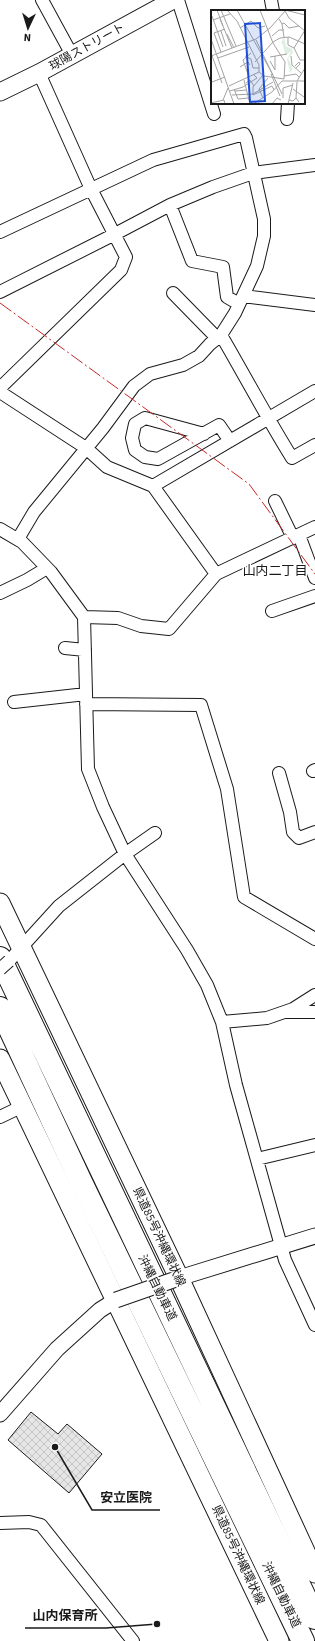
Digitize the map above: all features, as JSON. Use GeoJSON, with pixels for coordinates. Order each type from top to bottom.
{"type":"FeatureCollection","features":[{"type":"Feature","properties":{"kind":"highway","name":"沖縄自動車道"},"geometry":{"type":"LineString","coordinates":[[10,956],[315,1618]]}},
{"type":"Feature","properties":{"kind":"highway","name":"沖縄自動車道"},"geometry":{"type":"LineString","coordinates":[[0,1008],[81,1182],[303,1641]]}},
{"type":"Feature","properties":{"kind":"main road","name":"球陽ストリート"},"geometry":{"type":"LineString","coordinates":[[0,92],[39,73],[173,0]]}},
{"type":"Feature","properties":{"kind":"main road","name":"県道85号沖縄環状線"},"geometry":{"type":"LineString","coordinates":[[0,903],[10,956],[178,1278],[315,1573]]}},
{"type":"Feature","properties":{"kind":"main road","name":"県道85号沖縄環状線"},"geometry":{"type":"LineString","coordinates":[[0,1059],[279,1641]]}},
{"type":"Feature","properties":{"kind":"street"},"geometry":{"type":"LineString","coordinates":[[42,0],[72,55]]}},
{"type":"Feature","properties":{"kind":"street"},"geometry":{"type":"LineString","coordinates":[[178,0],[207,76],[211,98]]}},
{"type":"Feature","properties":{"kind":"street"},"geometry":{"type":"LineString","coordinates":[[270,0],[273,10]]}},
{"type":"Feature","properties":{"kind":"street"},"geometry":{"type":"LineString","coordinates":[[0,388],[121,270],[126,257],[91,189],[39,73]]}},
{"type":"Feature","properties":{"kind":"street"},"geometry":{"type":"LineString","coordinates":[[212,104],[214,114]]}},
{"type":"Feature","properties":{"kind":"street"},"geometry":{"type":"LineString","coordinates":[[287,119],[288,104]]}},
{"type":"Feature","properties":{"kind":"street"},"geometry":{"type":"LineString","coordinates":[[0,231],[153,160],[244,134],[249,148],[264,220],[264,236],[257,266],[241,300],[219,336],[199,356],[183,365],[150,374],[134,386],[103,428],[34,512],[18,539]]}},
{"type":"Feature","properties":{"kind":"street"},"geometry":{"type":"LineString","coordinates":[[0,292],[170,205],[213,187],[253,173],[315,165]]}},
{"type":"Feature","properties":{"kind":"street"},"geometry":{"type":"LineString","coordinates":[[170,205],[192,261],[223,267],[227,297],[241,300],[315,305]]}},
{"type":"Feature","properties":{"kind":"street"},"geometry":{"type":"LineString","coordinates":[[173,293],[219,336],[250,384],[268,419],[292,458],[315,445]]}},
{"type":"Feature","properties":{"kind":"street"},"geometry":{"type":"LineString","coordinates":[[153,486],[315,391]]}},
{"type":"Feature","properties":{"kind":"street"},"geometry":{"type":"LineString","coordinates":[[0,392],[86,448],[107,467],[153,486],[216,574]]}},
{"type":"Feature","properties":{"kind":"street"},"geometry":{"type":"LineString","coordinates":[[204,434],[146,418],[135,424],[132,438],[135,450],[145,457],[158,459],[204,434],[219,425],[230,441]]}},
{"type":"Feature","properties":{"kind":"street"},"geometry":{"type":"LineString","coordinates":[[275,502],[296,536],[315,578]]}},
{"type":"Feature","properties":{"kind":"street"},"geometry":{"type":"LineString","coordinates":[[84,617],[118,618],[141,626],[169,629],[216,574],[315,527]]}},
{"type":"Feature","properties":{"kind":"street"},"geometry":{"type":"LineString","coordinates":[[0,529],[22,542],[47,568],[84,617],[88,769],[103,807],[125,854],[187,950],[207,985],[222,1022],[236,1085],[285,1260],[315,1325]]}},
{"type":"Feature","properties":{"kind":"street"},"geometry":{"type":"LineString","coordinates":[[0,593],[27,580],[47,568]]}},
{"type":"Feature","properties":{"kind":"street"},"geometry":{"type":"LineString","coordinates":[[272,611],[315,596]]}},
{"type":"Feature","properties":{"kind":"street"},"geometry":{"type":"LineString","coordinates":[[65,648],[85,650]]}},
{"type":"Feature","properties":{"kind":"street"},"geometry":{"type":"LineString","coordinates":[[14,702],[86,699],[201,705],[227,789],[244,897],[315,939]]}},
{"type":"Feature","properties":{"kind":"street"},"geometry":{"type":"LineString","coordinates":[[279,773],[290,812],[293,832],[299,838],[315,832]]}},
{"type":"Feature","properties":{"kind":"street"},"geometry":{"type":"LineString","coordinates":[[0,969],[10,956],[59,906],[125,854],[155,833]]}},
{"type":"Feature","properties":{"kind":"street"},"geometry":{"type":"LineString","coordinates":[[222,1022],[267,1018],[287,1012],[315,995]]}},
{"type":"Feature","properties":{"kind":"street"},"geometry":{"type":"LineString","coordinates":[[287,1012],[315,1012]]}},
{"type":"Feature","properties":{"kind":"street"},"geometry":{"type":"LineString","coordinates":[[0,1117],[23,1106]]}},
{"type":"Feature","properties":{"kind":"street"},"geometry":{"type":"LineString","coordinates":[[257,1159],[315,1145]]}},
{"type":"Feature","properties":{"kind":"street"},"geometry":{"type":"LineString","coordinates":[[0,1414],[57,1349],[100,1310],[116,1300],[178,1278],[315,1236]]}},
{"type":"Feature","properties":{"kind":"street"},"geometry":{"type":"LineString","coordinates":[[0,1523],[29,1522],[41,1525],[133,1641]]}},
{"type":"Feature","properties":{"kind":"street"},"geometry":{"type":"LineString","coordinates":[[309,1641],[315,1638]]}},
{"type":"Feature","properties":{"kind":"building"},"geometry":{"type":"Polygon","coordinates":[[[31,1412],[58,1434],[67,1424],[102,1454],[69,1493],[8,1440],[31,1412]]]}},
{"type":"Feature","properties":{"kind":"power"},"geometry":{"type":"LineString","coordinates":[[0,303],[249,484],[315,574]]}},
{"type":"Feature","properties":{"kind":"place","name":"安立医院"},"geometry":{"type":"Point","coordinates":[55,1447]}},
{"type":"Feature","properties":{"kind":"place","name":"山内保育所"},"geometry":{"type":"Point","coordinates":[157,1624]}},
{"type":"Feature","properties":{"kind":"district","name":"山内二丁目"},"geometry":{"type":"Point","coordinates":[275,571]}}]}
